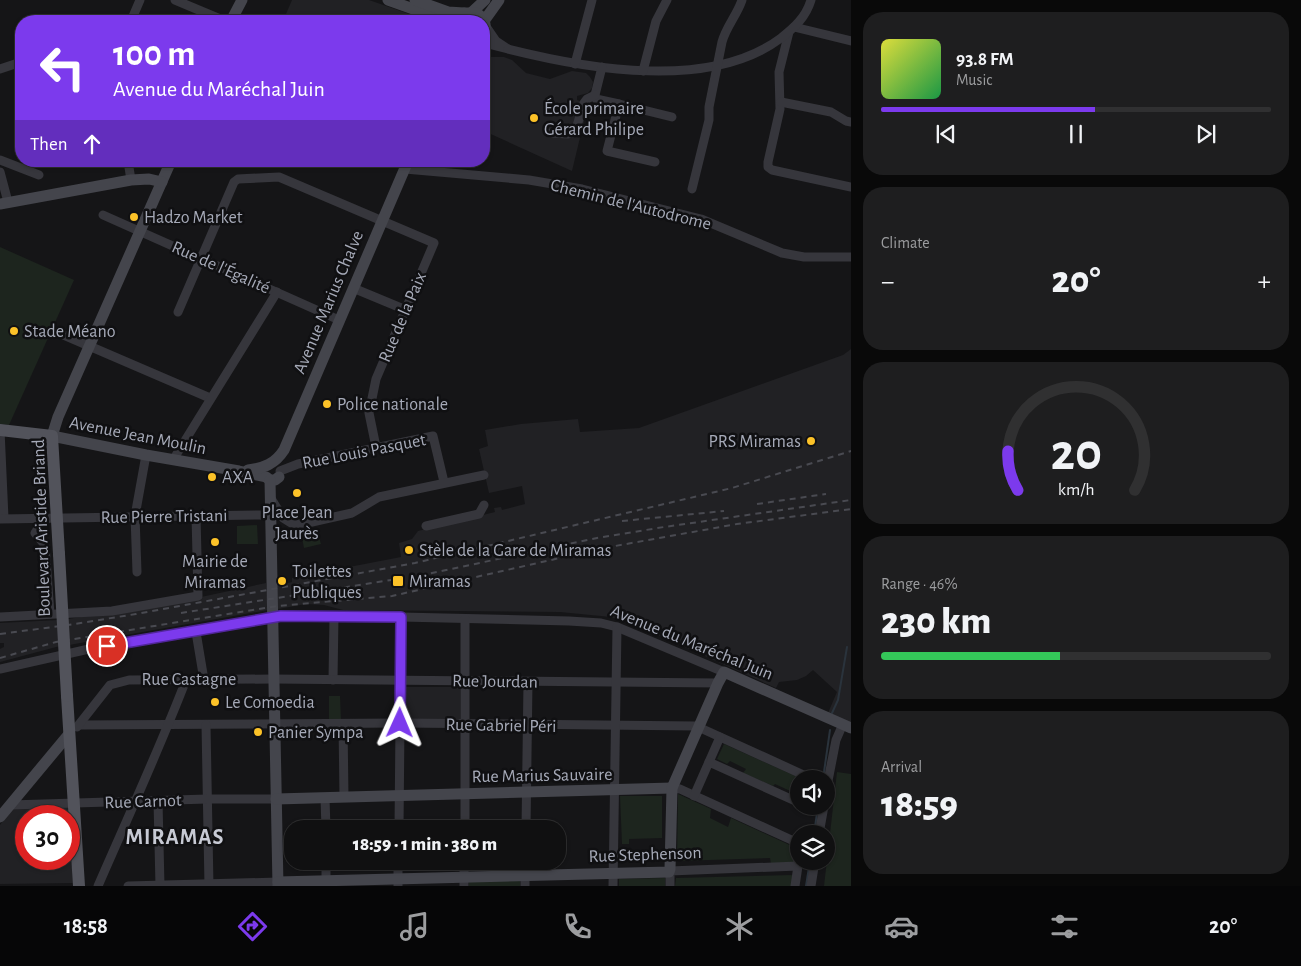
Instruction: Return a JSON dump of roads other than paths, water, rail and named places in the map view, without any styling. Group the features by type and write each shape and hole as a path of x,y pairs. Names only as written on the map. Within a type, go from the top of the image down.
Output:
{"main road":[{"path":"228,15 236,0"},
{"path":"229,15 242,0"},
{"path":"388,0 430,15"},
{"path":"415,0 448,12 479,15"},
{"path":"464,15 485,0"},
{"path":"490,16 499,0"},
{"name":"Boulevard Aristide Briand","path":"79,886 52,436 58,418 168,167"},
{"name":"Avenue Marius Chalve","path":"273,472 405,167"},
{"path":"4,203 132,180 149,179 162,182"},
{"name":"Avenue Jean Moulin","path":"0,430 52,436 239,471 273,472"},
{"path":"272,513 269,495 273,472"},
{"path":"273,472 273,679 278,884"},
{"path":"670,871 672,788 724,672"},
{"name":"Avenue du Maréchal Juin","path":"724,672 847,726"},
{"path":"718,684 742,680"},
{"path":"0,817 69,734"},
{"name":"Rue Marius Sauvaire","path":"276,799 672,788"},
{"name":"Rue Stephenson","path":"278,884 525,881 670,871"}],"street":[{"path":"134,15 140,0"},
{"path":"175,0 215,15"},
{"path":"575,64 592,0"},
{"path":"644,70 656,21 667,0"},
{"path":"692,189 709,120 709,107 725,32 738,12 742,0"},
{"path":"490,44 575,64 602,67 672,70 717,66 755,53 791,29 799,22 808,9 811,0"},
{"path":"791,29 851,41"},
{"path":"791,29 779,72 781,102 768,167 772,170 851,187"},
{"path":"490,34 496,41 508,49"},
{"path":"0,69 15,64"},
{"path":"602,67 595,95 596,99 672,117"},
{"path":"550,133 568,134 575,132 584,103 595,95"},
{"path":"781,102 831,112 851,122"},
{"path":"619,104 607,151 654,162"},
{"path":"0,160 15,166"},
{"path":"18,167 39,175"},
{"path":"129,167 132,180"},
{"name":"Chemin de l'Autodrome","path":"422,167 528,180 582,189 701,218 782,253 804,257 851,257"},
{"path":"0,172 4,203"},
{"path":"178,312 234,182 238,179 279,177 382,220"},
{"name":"Rue de l'Égalité","path":"103,215 339,320"},
{"name":"Rue de la Paix","path":"376,448 369,413 376,378 434,242 382,220"},
{"path":"353,288 406,310"},
{"path":"173,460 277,292"},
{"path":"52,330 210,398"},
{"path":"0,430 2,518"},
{"name":"Rue Louis Pasquet","path":"273,472 298,464 433,436 444,482"},
{"path":"137,572 135,516 146,455"},
{"path":"272,513 288,521 303,524 352,513 379,497 484,475"},
{"path":"426,526 479,514 484,505"},
{"name":"Rue Pierre Tristani","path":"2,518 262,515 272,513"},
{"path":"0,617 112,610 198,596 196,516"},
{"path":"39,518 39,527 35,532 45,545 50,614"},
{"path":"333,680 334,616"},
{"name":"Avenue du Maréchal Juin","path":"0,669 89,649 266,619 334,616 569,620 601,623 616,627 724,672"},
{"path":"399,820 401,617"},
{"path":"465,618 465,820"},
{"path":"613,886 616,627"},
{"path":"196,632 204,680"},
{"name":"Rue Jourdan","path":"273,679 718,684"},
{"name":"Rue Castagne","path":"69,734 79,725 110,685 129,680 273,679"},
{"path":"98,886 169,725 186,680"},
{"path":"526,820 528,682"},
{"name":"Rue Gabriel Péri","path":"79,725 400,723 698,727"},
{"path":"206,724 209,885"},
{"path":"343,724 344,797"},
{"path":"830,770 836,740 847,726"},
{"path":"698,727 793,770"},
{"path":"694,796 720,737"},
{"path":"709,762 790,798"},
{"name":"Rue Marius Sauvaire","path":"672,788 680,789 790,839"},
{"path":"325,798 326,820"},
{"name":"Rue Carnot","path":"10,805 207,799 276,799"},
{"path":"158,801 160,886"},
{"name":"Rue Stephenson","path":"670,871 790,866"},
{"path":"326,870 326,883"},
{"path":"795,886 797,870"},
{"path":"811,886 814,870"},
{"path":"670,871 670,886"},
{"path":"128,886 278,884"}],"waterway":[{"path":"832,713 838,700 847,647"},
{"path":"824,770 830,730"},
{"path":"815,825 817,815"},
{"path":"806,886 809,870"}],"railway":[{"path":"0,634 136,614 415,563 732,488 851,451"},
{"path":"757,504 826,494"},
{"path":"181,613 423,575 597,538 851,500"},
{"path":"0,658 56,642 277,606 392,596 604,548 737,524 851,509"},
{"path":"622,521 724,511"}],"place":[{"name":"École primaire Gérard Philipe","path":"534,118"},
{"name":"Hadzo Market","path":"134,217"},
{"name":"Stade Méano","path":"14,331"},
{"name":"Police nationale","path":"327,404"},
{"name":"PRS Miramas","path":"811,441"},
{"name":"AXA","path":"212,477"},
{"name":"Place Jean Jaurès","path":"297,493"},
{"name":"Mairie de Miramas","path":"215,542"},
{"name":"Stèle de la Gare de Miramas","path":"409,550"},
{"name":"Toilettes Publiques","path":"282,581"},
{"name":"Miramas","path":"398,581"},
{"name":"Le Comoedia","path":"215,702"},
{"name":"Panier Sympa","path":"258,732"}],"district":[{"name":"MIRAMAS","path":"175,836"}]}
